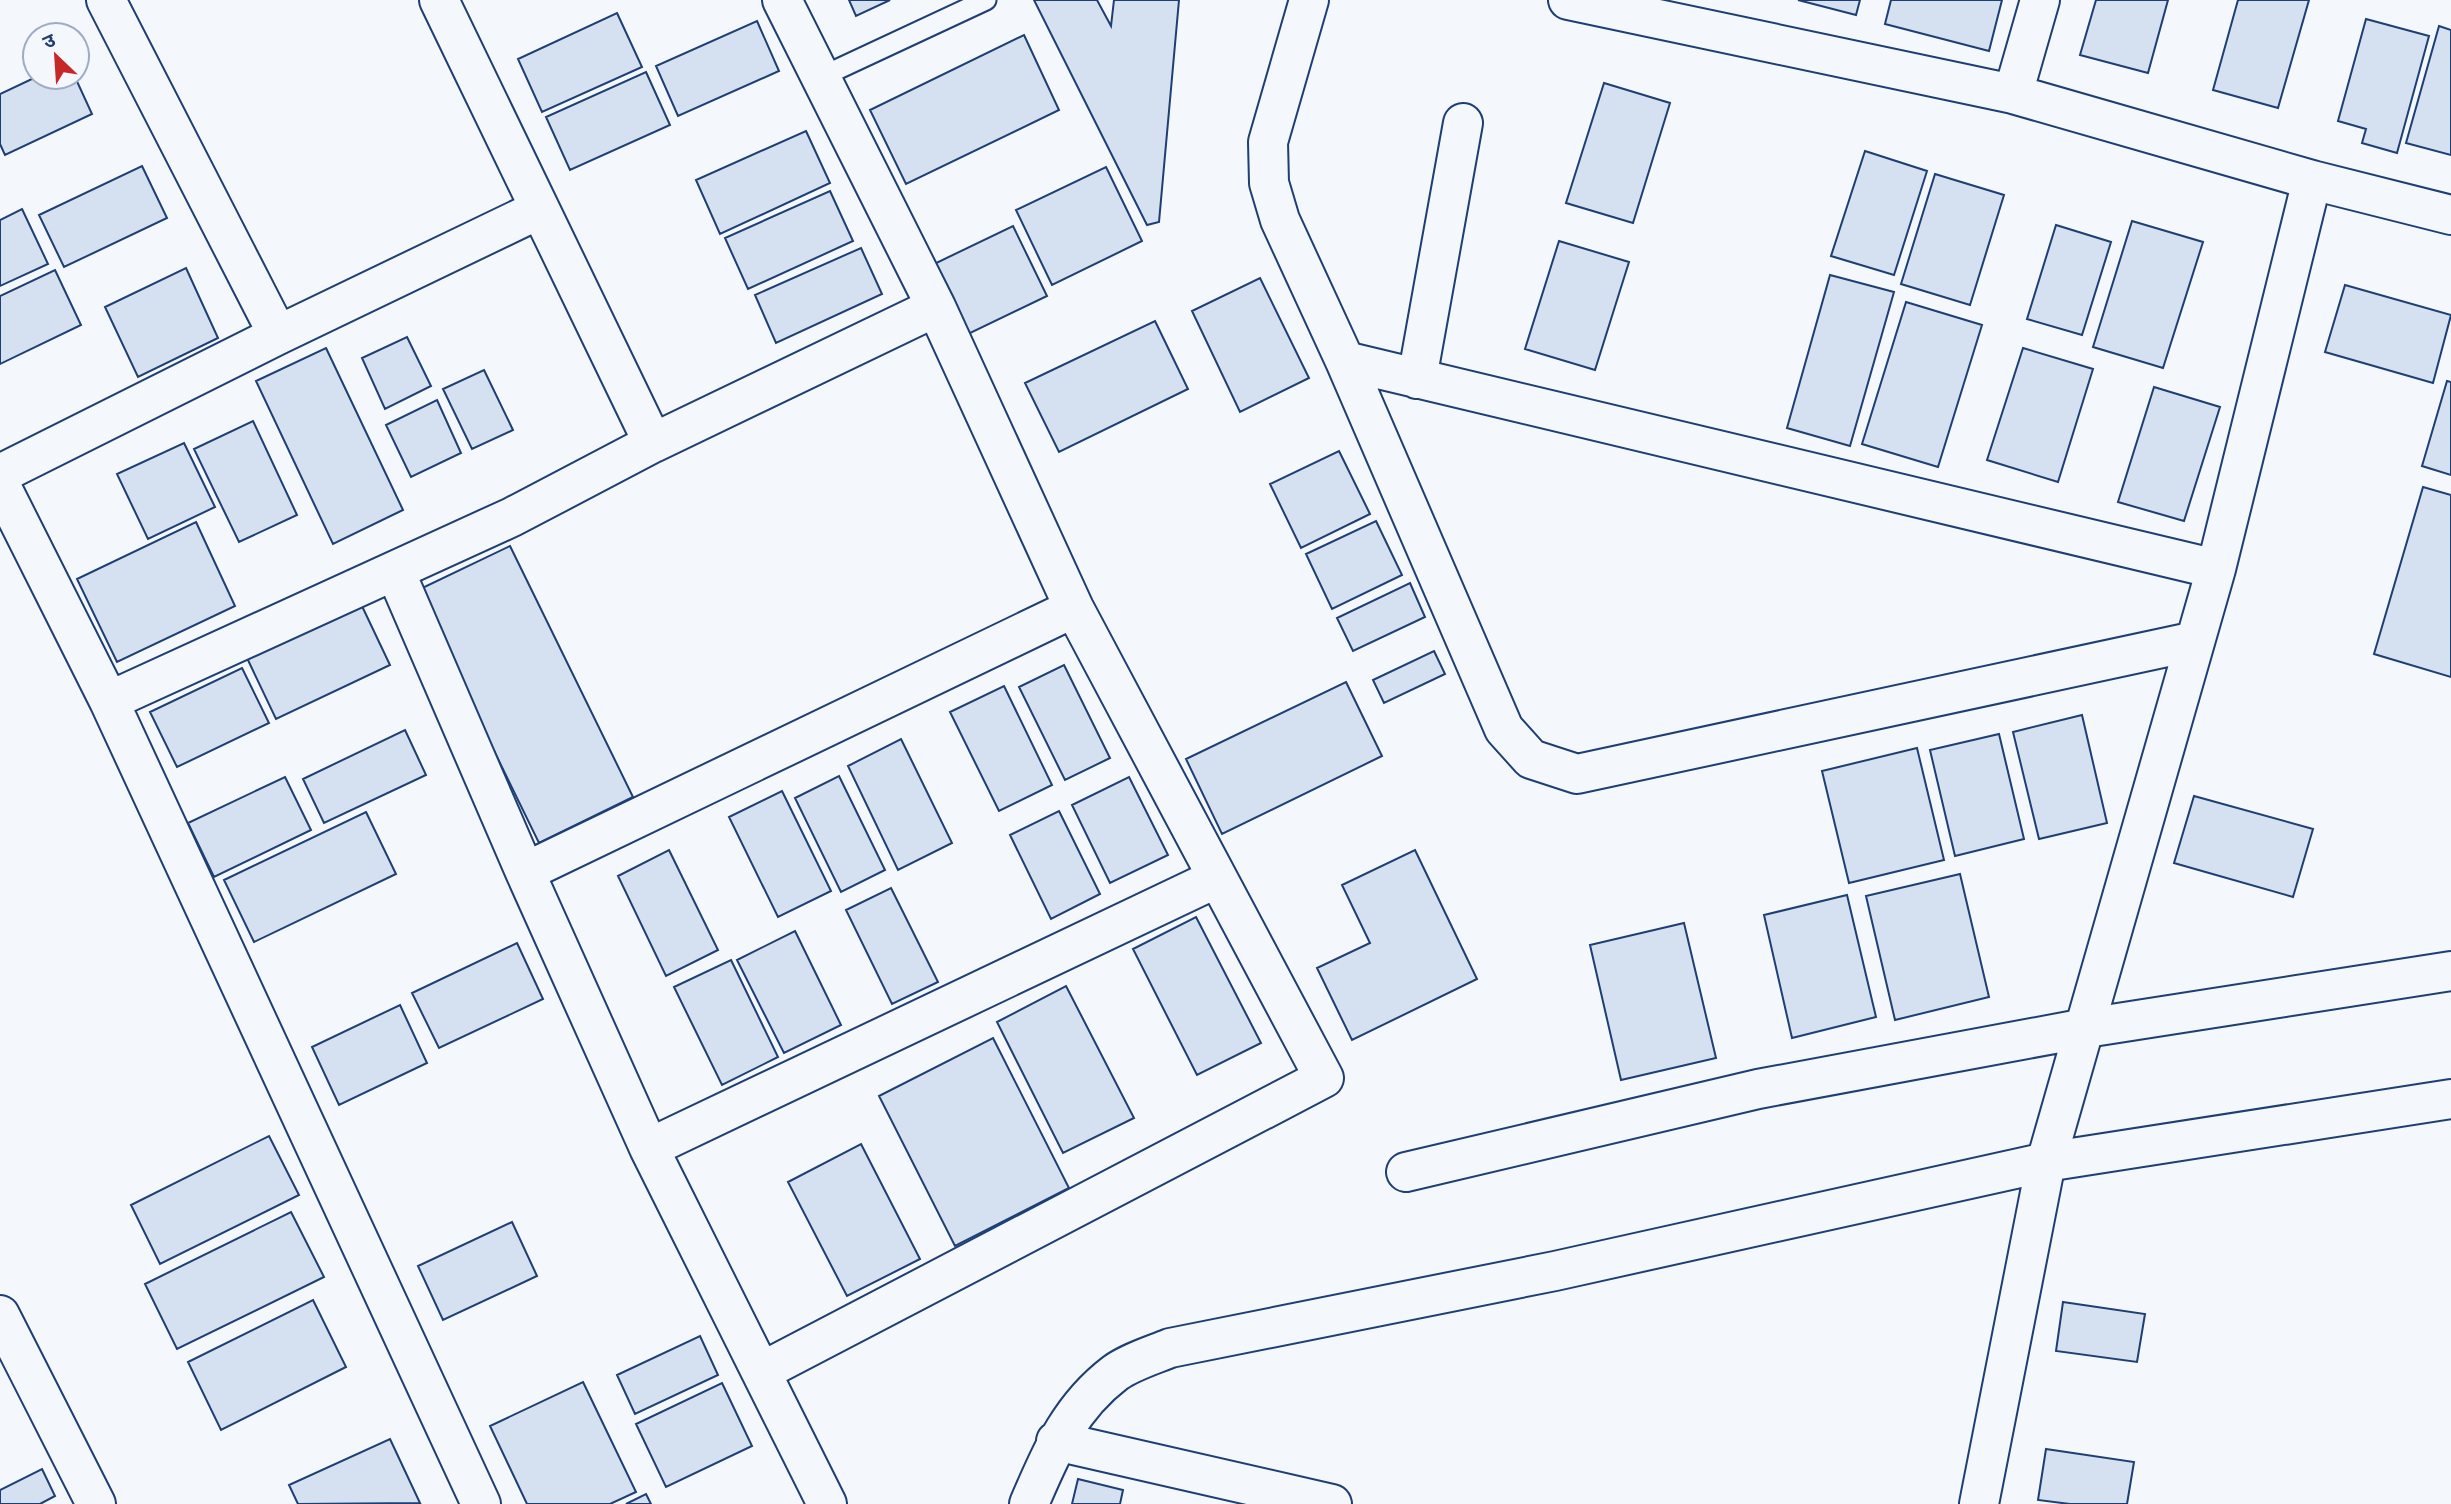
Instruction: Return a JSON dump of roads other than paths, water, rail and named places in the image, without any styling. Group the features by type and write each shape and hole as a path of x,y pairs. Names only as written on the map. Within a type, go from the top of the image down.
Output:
{"street":[{"path":"106,0 278,335"},
{"path":"439,0 653,443"},
{"path":"761,1372 1324,1077 1074,608 936,307 782,0"},
{"path":"1309,0 1268,142 1269,183 1280,220 1345,361 1504,729 1531,759 1577,774 2195,641"},
{"path":"1568,0 1665,10 2014,94 2312,180 2451,215"},
{"path":"2014,94 2040,0"},
{"path":"1417,379 1463,123"},
{"path":"1979,1504 2046,1162 2216,569 2312,180"},
{"path":"0,474 278,335 540,209"},
{"path":"109,701 512,517 653,443 936,307"},
{"path":"1345,361 2216,569"},
{"path":"0,484 109,701 481,1504"},
{"path":"395,570 525,872 649,1148 827,1504"},
{"path":"525,872 1074,608"},
{"path":"649,1148 1217,878"},
{"path":"1406,1172 1758,1089 2086,1028 2451,971"},
{"path":"1029,1504 1056,1441 1082,1404 1116,1372 1170,1348 1555,1271 2046,1162 2451,1099"},
{"path":"0,1315 96,1504"},
{"path":"1056,1441 1332,1504"}],"lane":[{"path":"821,77 986,0"}]}
